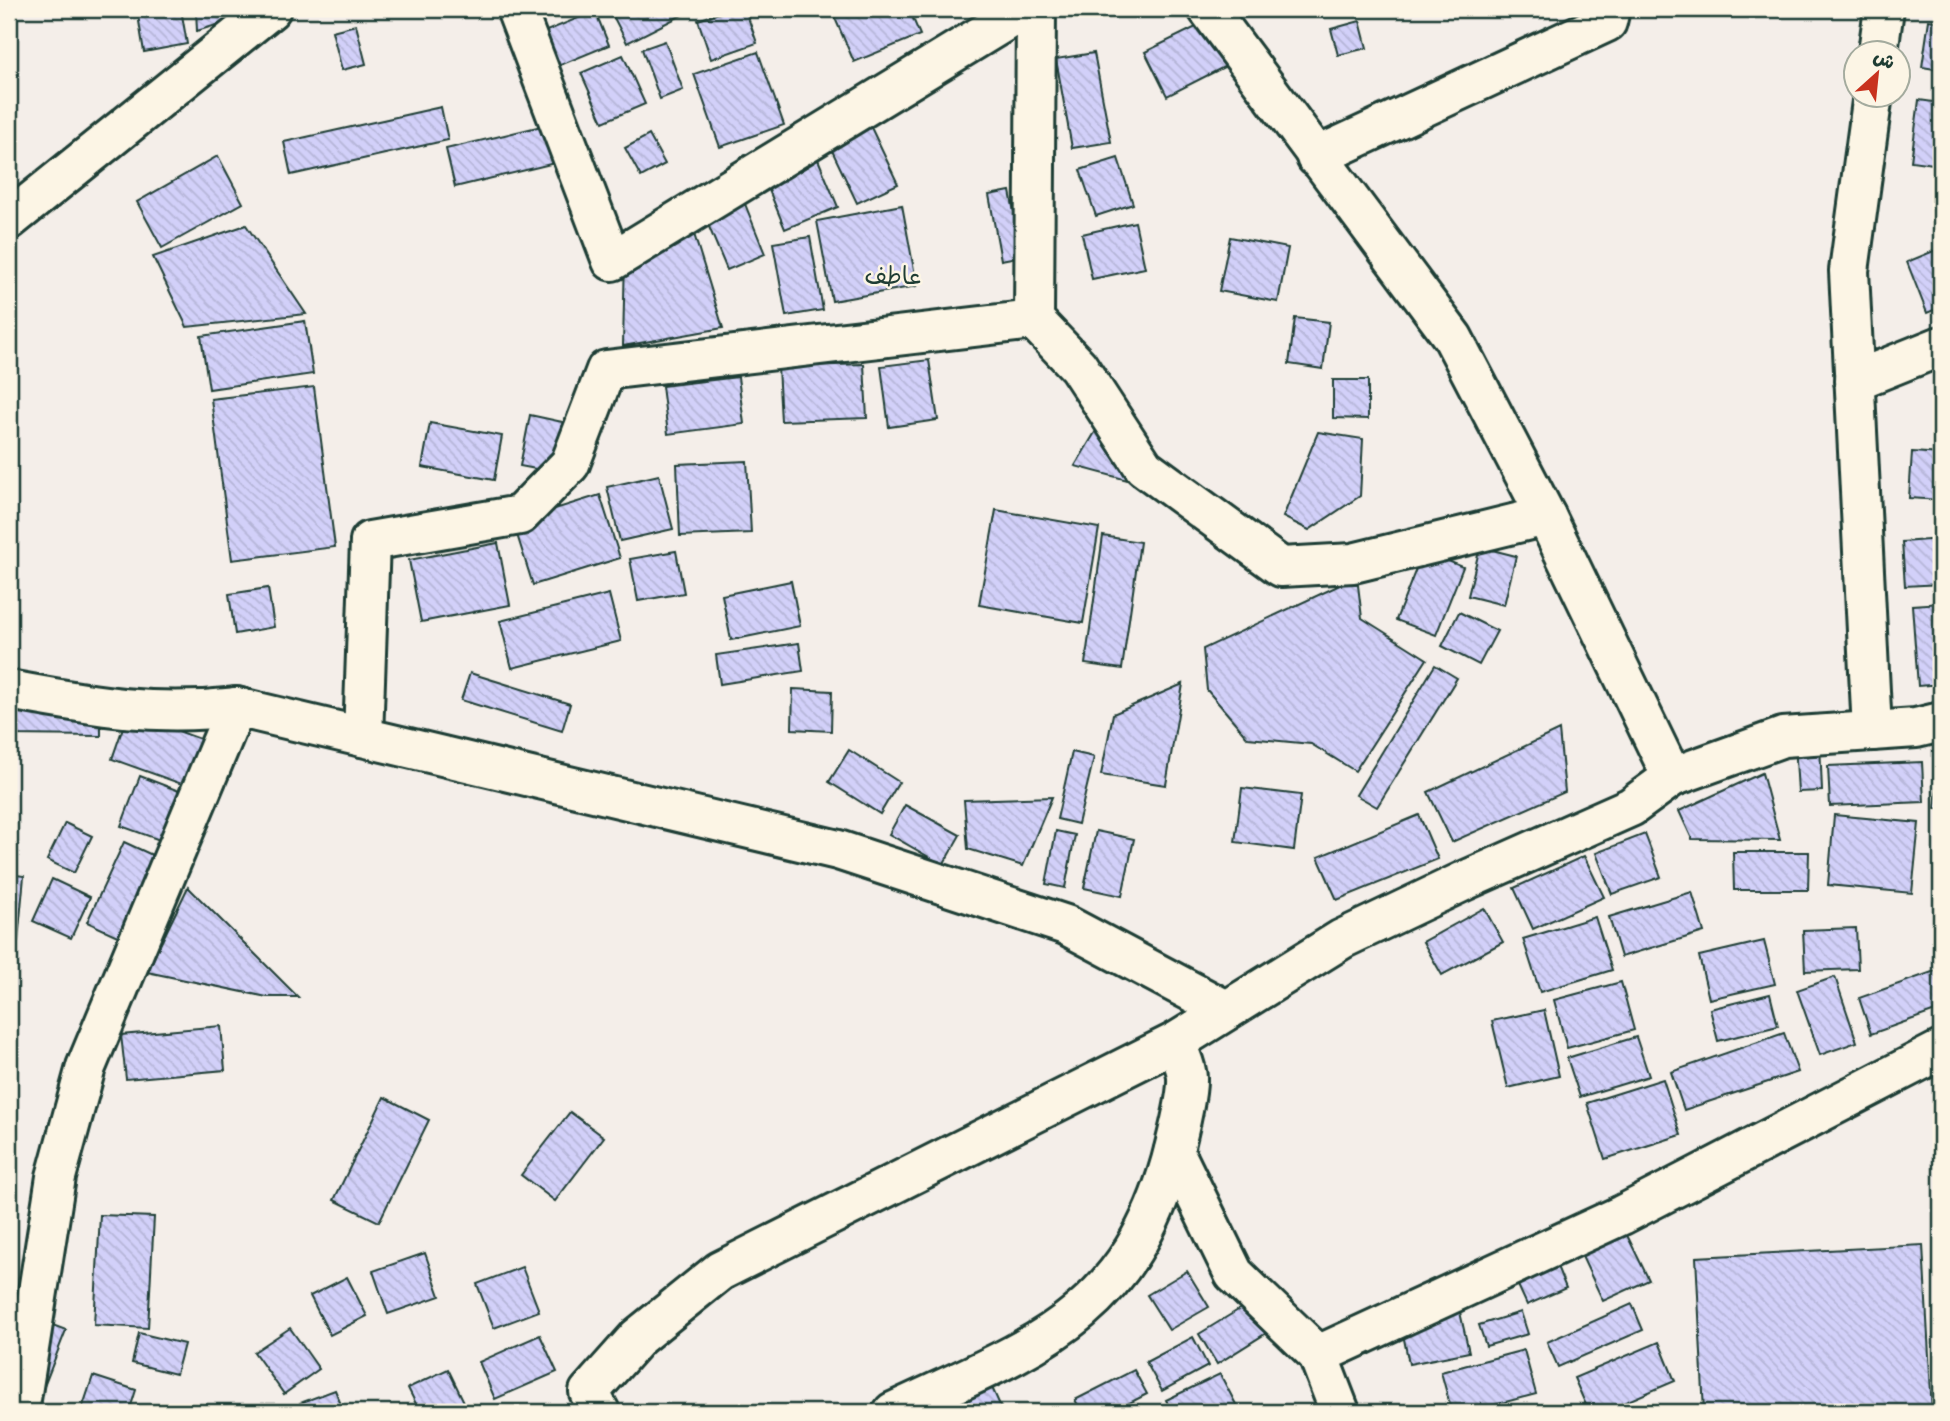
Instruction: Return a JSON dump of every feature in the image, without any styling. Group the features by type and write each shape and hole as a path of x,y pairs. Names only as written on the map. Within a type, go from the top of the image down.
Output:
{"street":[{"path":"9,220 271,9"},
{"path":"516,9 612,261 1026,9"},
{"path":"1035,9 1034,320 1078,366 1144,467 1281,567 1353,563 1546,516"},
{"path":"1208,9 1453,338 1546,516 1672,777"},
{"path":"1316,157 1607,22 1611,9"},
{"path":"1880,38 1884,9"},
{"path":"1871,108 1849,271 1872,730"},
{"path":"363,737 370,541 520,515 570,464 606,370 1034,320"},
{"path":"1854,381 1941,346"},
{"path":"9,690 117,710 186,713 236,707 838,850 1066,925 1226,1010"},
{"path":"19,1412 56,1177 86,1067 236,707"},
{"path":"600,1412 589,1392 638,1337 720,1271 1176,1042 1342,939 1631,807 1672,777 1783,737 1941,722"},
{"path":"893,1412 1021,1351 1066,1324 1105,1289 1136,1248 1154,1213 1174,1151 1187,1077 1176,1042"},
{"path":"1318,1355 1622,1214 1941,1050"},
{"path":"1174,1151 1234,1274 1318,1355 1340,1412"}],"building":[{"path":"137,9 181,9 187,44 144,52"},
{"path":"196,9 237,9 236,19 197,31"},
{"path":"618,9 690,11 627,43 611,12"},
{"path":"731,9 745,9 757,43 711,59 698,20"},
{"path":"831,9 909,9 920,35 854,62"},
{"path":"595,11 609,45 558,66 544,32"},
{"path":"1929,20 1941,22 1941,70 1922,67"},
{"path":"1360,21 1367,48 1338,55 1331,29"},
{"path":"1204,23 1226,66 1167,96 1145,52"},
{"path":"356,25 366,64 342,70 332,31"},
{"path":"665,41 683,90 660,99 642,49"},
{"path":"758,52 784,125 720,147 694,74"},
{"path":"1094,53 1111,142 1072,148 1056,59"},
{"path":"623,55 645,104 603,122 581,73"},
{"path":"1919,100 1941,103 1941,165 1911,161"},
{"path":"441,107 448,140 291,175 284,142"},
{"path":"867,119 898,184 857,203 826,138"},
{"path":"554,123 563,161 455,187 446,149"},
{"path":"649,135 665,164 641,177 625,148"},
{"path":"218,156 243,203 162,248 137,202"},
{"path":"817,157 838,207 785,229 764,178"},
{"path":"1118,158 1133,204 1096,216 1080,170"},
{"path":"1010,191 1022,256 1001,260 989,195"},
{"path":"741,194 765,254 727,270 702,210"},
{"path":"902,205 917,286 832,301 817,221"},
{"path":"1135,222 1145,268 1092,279 1082,234"},
{"path":"246,225 306,314 187,327 153,257"},
{"path":"694,234 723,328 623,346 625,255"},
{"path":"810,237 823,310 786,316 773,243"},
{"path":"1230,237 1288,248 1278,302 1219,291"},
{"path":"1941,248 1941,307 1927,313 1907,262"},
{"path":"1295,318 1329,322 1323,369 1289,364"},
{"path":"305,321 313,374 209,389 201,336"},
{"path":"929,360 938,420 889,427 881,366"},
{"path":"864,364 867,418 781,421 778,367"},
{"path":"738,377 744,424 668,434 662,386"},
{"path":"1333,380 1368,380 1368,419 1333,418"},
{"path":"314,387 335,547 232,560 211,399"},
{"path":"530,415 567,423 557,473 520,466"},
{"path":"430,423 502,436 494,480 422,467"},
{"path":"1100,424 1131,481 1075,466"},
{"path":"1318,432 1363,439 1360,496 1309,530 1283,517"},
{"path":"1912,452 1941,454 1941,500 1909,498"},
{"path":"747,461 751,533 680,536 677,464"},
{"path":"659,475 673,529 620,541 607,487"},
{"path":"600,495 620,558 533,585 513,522"},
{"path":"996,510 1099,528 1083,623 979,605"},
{"path":"1103,536 1140,542 1122,669 1085,664"},
{"path":"1941,539 1941,584 1905,586 1902,542"},
{"path":"498,543 510,605 421,622 409,560"},
{"path":"1480,547 1516,556 1504,605 1468,596"},
{"path":"676,551 684,593 638,601 630,559"},
{"path":"1423,551 1463,567 1436,635 1396,620"},
{"path":"1357,577 1362,618 1427,659 1355,771 1311,744 1248,738 1207,690 1203,649"},
{"path":"791,581 800,626 731,640 722,595"},
{"path":"268,588 274,627 235,634 229,594"},
{"path":"609,594 621,641 512,668 500,621"},
{"path":"1941,603 1941,684 1918,686 1912,605"},
{"path":"1459,612 1497,631 1479,665 1442,646"},
{"path":"799,643 803,671 720,684 716,655"},
{"path":"1435,665 1457,678 1377,807 1356,795"},
{"path":"470,673 570,704 562,731 461,700"},
{"path":"1183,684 1166,785 1101,775 1113,714"},
{"path":"793,689 832,691 831,731 792,729"},
{"path":"9,704 101,705 101,736 9,735"},
{"path":"128,713 206,741 190,787 112,759"},
{"path":"1559,730 1565,792 1452,842 1428,792"},
{"path":"1820,742 1822,791 1798,792 1795,743"},
{"path":"1941,746 1941,809 1935,808"},
{"path":"849,750 899,782 880,814 829,782"},
{"path":"1072,752 1094,757 1078,824 1057,819"},
{"path":"1922,762 1924,802 1830,806 1828,766"},
{"path":"1762,773 1780,840 1692,839 1679,811"},
{"path":"140,776 187,794 168,843 121,826"},
{"path":"1242,788 1301,795 1294,850 1235,842"},
{"path":"1052,797 1023,866 968,849 964,800"},
{"path":"905,805 960,835 943,865 889,834"},
{"path":"1419,815 1438,859 1337,900 1318,857"},
{"path":"1834,815 1919,823 1912,893 1828,885"},
{"path":"65,823 92,836 74,873 47,860"},
{"path":"1056,831 1075,835 1065,888 1046,884"},
{"path":"1096,831 1134,839 1122,896 1084,888"},
{"path":"1645,834 1661,877 1612,894 1596,853"},
{"path":"124,842 163,860 126,940 87,922"},
{"path":"1733,852 1809,852 1808,890 1734,890"},
{"path":"1584,856 1604,897 1533,929 1514,888"},
{"path":"9,874 24,876 18,941 9,940"},
{"path":"52,879 90,897 71,938 33,921"},
{"path":"188,887 298,997 267,997 147,972"},
{"path":"1692,892 1704,932 1621,957 1609,917"},
{"path":"1484,908 1503,942 1442,975 1423,942"},
{"path":"1595,917 1612,970 1540,992 1523,939"},
{"path":"1856,928 1858,969 1805,971 1803,930"},
{"path":"1764,941 1775,984 1709,999 1699,956"},
{"path":"1941,953 1941,1009 1871,1034 1859,998 1938,970"},
{"path":"1835,977 1857,1042 1820,1055 1797,990"},
{"path":"1621,982 1634,1030 1567,1048 1554,1000"},
{"path":"1770,994 1778,1026 1718,1041 1710,1009"},
{"path":"1544,1010 1559,1076 1508,1088 1492,1021"},
{"path":"221,1026 225,1070 126,1079 121,1035"},
{"path":"1784,1033 1798,1072 1684,1110 1671,1072"},
{"path":"1636,1037 1649,1076 1580,1097 1567,1058"},
{"path":"1663,1079 1681,1135 1605,1159 1587,1103"},
{"path":"384,1097 429,1120 379,1222 334,1200"},
{"path":"570,1112 604,1137 555,1201 521,1175"},
{"path":"100,1215 154,1217 148,1328 94,1325"},
{"path":"1623,1227 1649,1280 1603,1301 1578,1248"},
{"path":"1923,1245 1932,1412 1704,1412 1696,1257"},
{"path":"425,1253 440,1296 388,1314 373,1271"},
{"path":"1556,1264 1566,1288 1527,1305 1516,1281"},
{"path":"522,1267 539,1311 494,1328 477,1284"},
{"path":"1187,1271 1209,1307 1169,1330 1147,1295"},
{"path":"347,1277 367,1316 330,1335 310,1296"},
{"path":"1274,1288 1292,1317 1217,1364 1199,1334"},
{"path":"1632,1304 1643,1330 1558,1367 1547,1342"},
{"path":"13,1310 66,1330 34,1412 9,1412 9,1320"},
{"path":"1460,1312 1469,1352 1409,1364 1401,1324"},
{"path":"1521,1312 1528,1334 1486,1346 1479,1325"},
{"path":"290,1328 319,1369 284,1394 254,1352"},
{"path":"139,1333 184,1344 176,1374 132,1363"},
{"path":"540,1335 557,1372 495,1399 479,1362"},
{"path":"1193,1337 1208,1366 1162,1391 1146,1362"},
{"path":"1659,1342 1675,1381 1602,1412 1589,1412 1574,1378"},
{"path":"1524,1350 1536,1394 1467,1412 1452,1412 1441,1372"},
{"path":"448,1369 466,1406 453,1412 420,1412 408,1388"},
{"path":"1134,1370 1147,1394 1112,1412 1082,1412 1075,1400"},
{"path":"1220,1374 1240,1412 1172,1412 1166,1400"},
{"path":"93,1376 136,1390 129,1412 81,1412"},
{"path":"990,1383 1003,1412 936,1412"},
{"path":"335,1390 344,1412 304,1412 300,1403"}],"district":[{"name":"عاطف","path":"893,279"}]}
